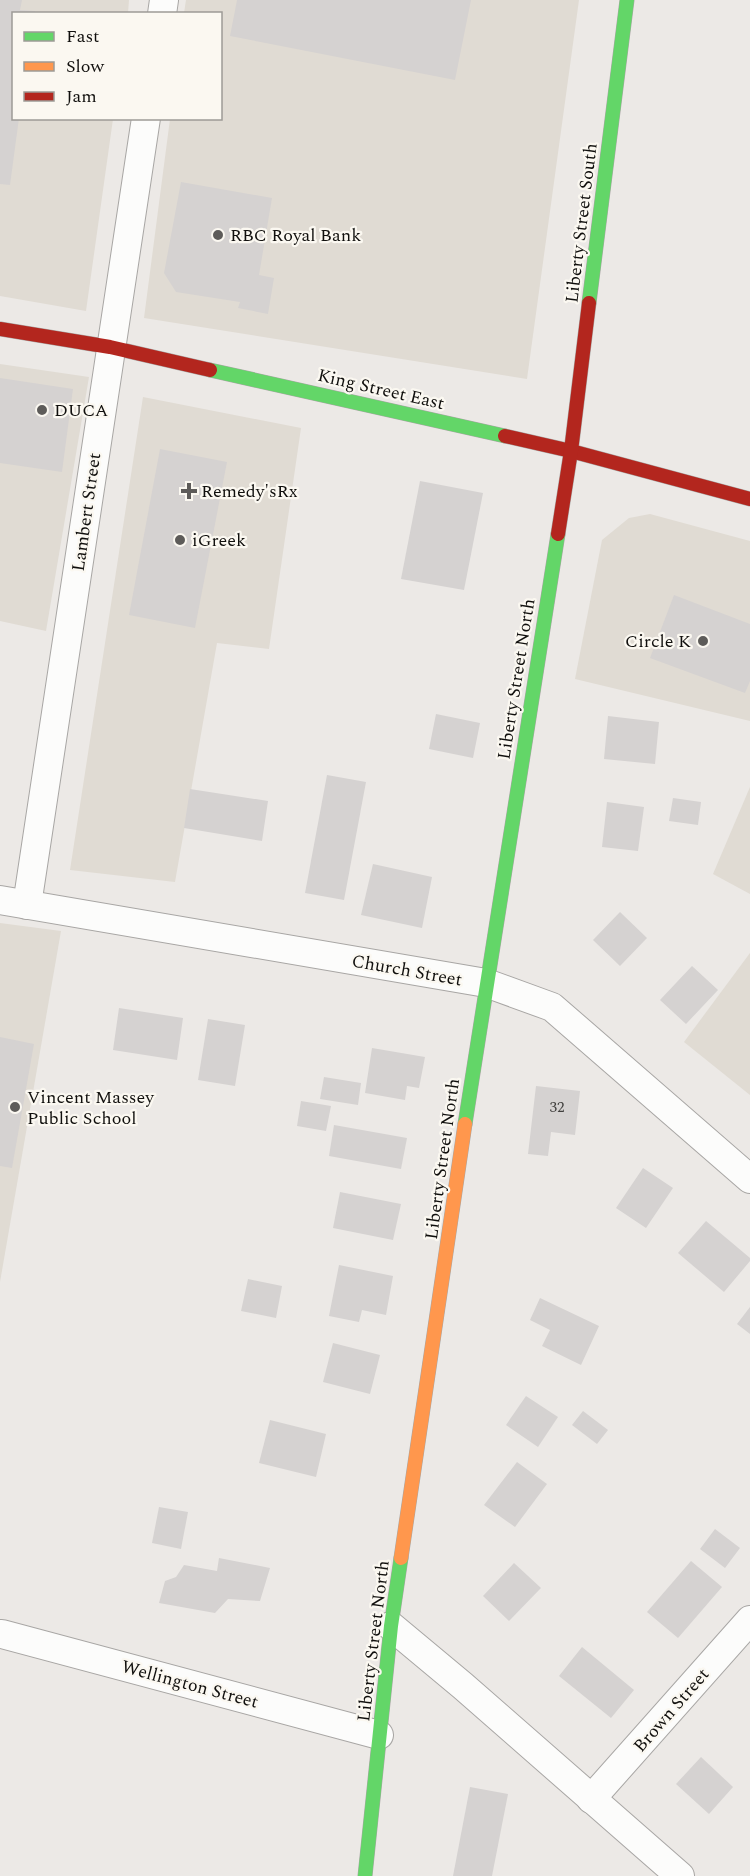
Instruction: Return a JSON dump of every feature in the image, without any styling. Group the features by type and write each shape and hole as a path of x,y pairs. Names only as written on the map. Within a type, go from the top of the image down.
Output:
{"main road":[{"name":"Liberty Street South","path":"571,450 627,0"},
{"name":"King Street East","path":"0,329 110,347 571,450 750,500"},
{"name":"Liberty Street North","path":"365,1876 391,1626 486,983 571,450"}],"street":[{"name":"Lambert Street","path":"14,903 110,347 146,120"},
{"name":"Church Street","path":"14,903 486,983 552,1007 750,1179"},
{"name":"Brown Street","path":"591,1799 750,1620"},
{"path":"391,1626 464,1686 680,1876"},
{"name":"Wellington Street","path":"2,1634 379,1735"}],"shaded area":[{"path":"0,0 129,0 128,12 12,12 12,120 113,120 86,311 0,296"},
{"path":"186,0 579,0 527,379 144,318 170,120 222,120 222,12 184,12"},
{"path":"0,364 89,377 46,631 0,621"},
{"path":"143,397 301,428 269,649 217,643 175,882 70,870"},
{"path":"650,514 750,541 750,721 575,679 602,540 629,518"},
{"path":"750,787 750,894 713,874"},
{"name":"Vincent Massey Public School","path":"0,923 61,931 0,1282"},
{"path":"750,953 750,1095 684,1042"}],"building":[{"path":"0,0 22,0 20,10 35,11 12,12 12,120 19,120 10,185 0,184"},
{"path":"237,0 471,0 455,80 230,36"},
{"name":"RBC Royal Bank","path":"181,182 272,198 259,275 274,278 268,314 238,308 240,302 176,292 164,273"},
{"path":"0,378 73,389 62,472 0,463"},
{"path":"160,449 227,462 195,628 129,615"},
{"path":"420,481 483,493 464,590 401,579"},
{"name":"Circle K","path":"674,595 750,624 750,681 745,693 650,658"},
{"path":"436,714 480,723 473,758 429,749"},
{"path":"608,716 659,722 655,764 604,759"},
{"path":"327,775 366,782 344,900 305,893"},
{"path":"190,789 268,801 262,841 184,828"},
{"path":"673,798 701,802 698,825 669,821"},
{"path":"607,802 644,807 638,851 602,847"},
{"path":"373,864 432,877 422,928 361,915"},
{"path":"620,912 647,938 620,966 593,940"},
{"path":"692,966 718,990 686,1024 660,1000"},
{"path":"119,1008 183,1018 177,1060 113,1050"},
{"path":"208,1019 245,1025 235,1086 198,1080"},
{"path":"0,1037 34,1044 12,1168 0,1166"},
{"path":"372,1048 425,1057 419,1088 407,1086 405,1100 365,1093"},
{"path":"324,1077 361,1083 358,1105 320,1099"},
{"path":"536,1086 580,1091 575,1135 551,1132 548,1156 528,1154"},
{"path":"301,1101 331,1106 326,1131 297,1126"},
{"path":"334,1125 407,1138 401,1169 329,1156"},
{"path":"643,1168 673,1188 646,1228 616,1208"},
{"path":"340,1192 401,1204 393,1240 333,1228"},
{"path":"706,1221 750,1258 750,1261 724,1292 678,1253"},
{"path":"339,1265 393,1276 386,1315 362,1310 359,1322 329,1316"},
{"path":"248,1279 282,1286 276,1318 241,1311"},
{"path":"540,1298 599,1326 581,1365 542,1346 550,1330 530,1320"},
{"path":"750,1307 750,1334 737,1324"},
{"path":"333,1343 380,1355 370,1394 323,1382"},
{"path":"526,1396 558,1417 538,1447 506,1425"},
{"path":"583,1411 608,1430 597,1444 572,1425"},
{"path":"270,1420 326,1434 316,1477 259,1463"},
{"path":"517,1462 547,1484 515,1527 484,1505"},
{"path":"159,1507 188,1512 181,1549 152,1543"},
{"path":"715,1529 740,1548 725,1568 700,1549"},
{"path":"219,1558 270,1568 260,1601 228,1599 215,1613 159,1603 165,1581 176,1577 184,1565 217,1571"},
{"path":"691,1561 722,1587 678,1638 647,1612"},
{"path":"514,1563 541,1588 509,1621 483,1596"},
{"path":"582,1647 634,1690 611,1718 559,1676"},
{"path":"701,1757 733,1787 709,1814 676,1784"},
{"path":"470,1787 508,1794 492,1876 453,1876"}],"traffic: fast":[{"path":"589,303 627,0"},
{"path":"210,370 505,436"},
{"path":"465,1124 558,534"},
{"path":"365,1876 391,1626 401,1558"}],"traffic: slow":[{"path":"401,1558 465,1124"}],"traffic: jam":[{"path":"558,534 571,451 589,303"},
{"path":"0,329 110,347 210,370"},
{"path":"505,436 571,451 750,499"}],"place":[{"name":"RBC Royal Bank","path":"218,235"},
{"name":"DUCA","path":"42,410"},
{"name":"Remedy'sRx","path":"189,491"},
{"name":"iGreek","path":"180,540"},
{"name":"Circle K","path":"703,641"},
{"name":"Vincent Massey Public School","path":"15,1107"}]}
